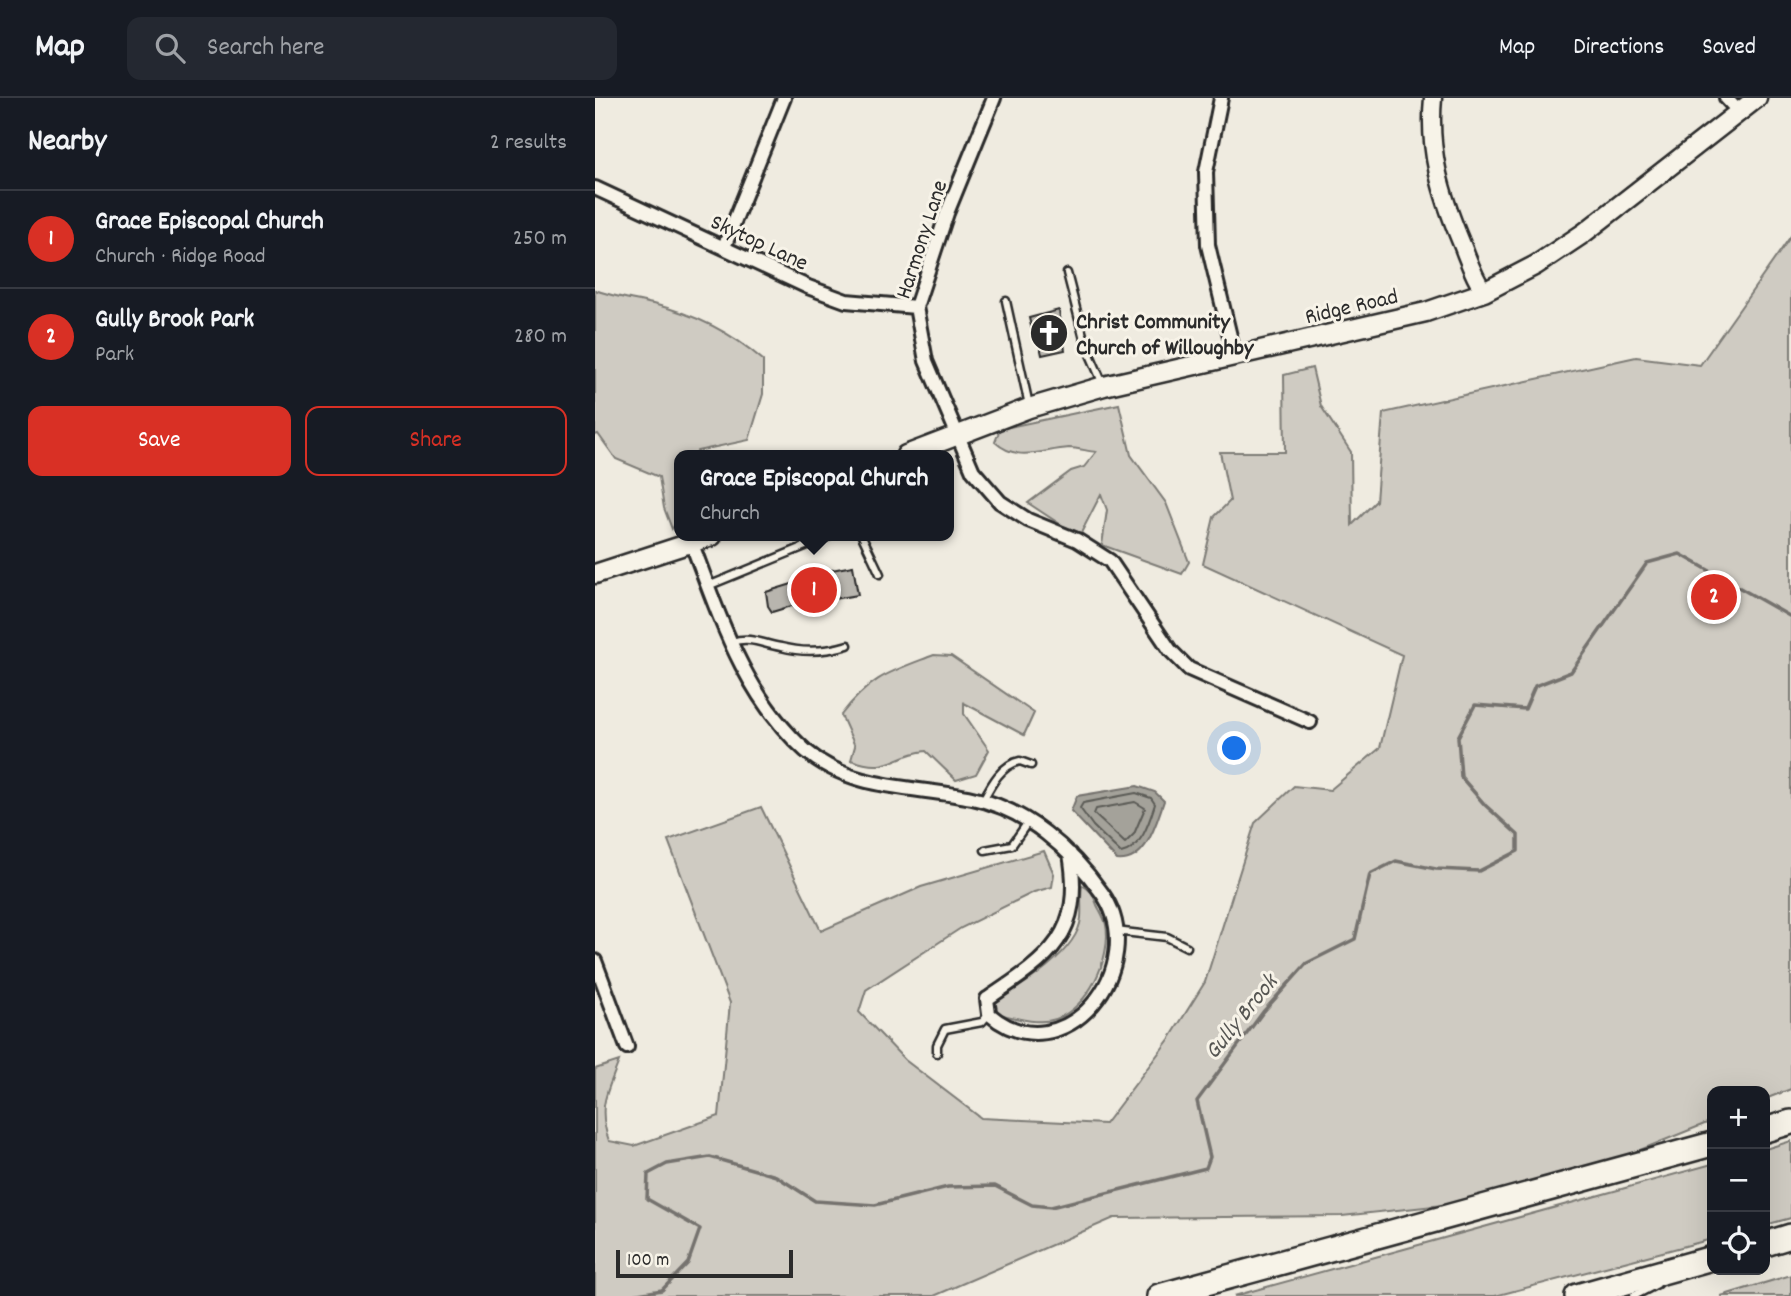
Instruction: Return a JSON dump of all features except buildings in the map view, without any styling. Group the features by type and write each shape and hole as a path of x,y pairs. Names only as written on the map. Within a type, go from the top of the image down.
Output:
{"highway":[{"path":"1770,1128 1791,1122"},
{"path":"1159,1296 1707,1145"},
{"path":"1770,1242 1791,1236"},
{"path":"1577,1296 1703,1261"}],"main road":[{"name":"Ridge Road","path":"918,450 1029,408 1104,386 1426,312 1484,292 1536,265 1584,233 1757,98"},
{"path":"595,574 700,541"}],"street":[{"path":"724,247 784,98"},
{"name":"Harmony Lane","path":"994,98 947,214 916,307 926,361 973,471 1000,502 1028,520 1077,540 1110,561 1170,650 1189,670 1310,722"},
{"path":"1221,98 1206,172 1208,245 1235,357"},
{"path":"1433,98 1430,131 1434,164 1447,207 1484,292"},
{"path":"1726,98 1739,113"},
{"name":"Skytop Lane","path":"595,188 846,301 916,307"},
{"path":"692,544 730,642 748,679 776,719 807,751 835,771 875,784 982,802 1028,822 1050,835 1070,854 1105,896 1115,931 1117,950 1109,983 1090,1008 1072,1024 1041,1032 1015,1030 1001,1025 989,1014 987,999 1035,968 1058,942 1069,919 1075,880 1070,854"},
{"path":"595,961 627,1047"}],"lane":[{"path":"1067,273 1085,343 1104,386"},
{"path":"1006,301 1029,408"},
{"path":"708,586 818,541"},
{"path":"864,541 880,574"},
{"path":"730,642 745,638 785,648 819,652 848,645"},
{"path":"982,802 1000,772 1020,761 1031,765"},
{"path":"985,850 1012,845 1028,822"},
{"path":"1115,931 1167,937 1187,947"},
{"path":"937,1054 937,1045 945,1029 982,1022 989,1014"},
{"path":"1634,1296 1703,1261"}],"shaded area":[{"path":"1791,236 1791,1089 1770,1097 1770,1086 1707,1086 1707,1123 1526,1196 1342,1216 1114,1218 934,1296 595,1296 595,1069 619,1061 605,1100 605,1129 609,1141 634,1146 719,1116 730,1003 668,840 761,807 821,931 921,887 1044,851 1054,874 1052,887 1034,892 961,928 866,990 859,1012 905,1060 981,1118 1105,1124 1170,1038 1205,982 1255,823 1294,786 1330,790 1380,748 1402,655 1203,564 1214,517 1230,501 1220,452 1285,452 1284,375 1312,368 1321,406 1351,452 1352,525 1376,501 1383,413 1636,357 1700,365"},
{"path":"595,290 668,308 698,319 739,341 763,360 763,394 749,440 702,450 674,450 672,529 664,508 659,477 616,459 598,434 595,435"},
{"path":"1119,404 1131,455 1166,503 1189,562 1182,574 1102,545 1107,510 1101,494 1081,533 1063,526 1028,503 1071,471 1084,467 1096,452 1069,448 1021,454 995,442 1000,429"},
{"path":"934,655 951,656 1034,713 1024,735 964,703 964,714 989,750 976,774 956,780 926,751 883,764 864,764 851,760 855,746 841,715 872,683"},
{"path":"1082,885 1092,893 1104,918 1107,938 1101,966 1087,993 1068,1013 1049,1021 998,1014 995,1000 1033,977 1070,943 1081,918"},
{"path":"1791,1141 1791,1218 1770,1224 1770,1149"},
{"path":"1707,1165 1707,1240 1495,1296 1234,1296"},
{"path":"1791,1275 1791,1296 1721,1296"}],"water":[{"path":"1137,786 1155,792 1164,801 1154,830 1143,848 1136,855 1117,860 1071,811 1077,796"}],"waterway":[{"name":"Gully Brook","path":"626,1296 662,1290 688,1263 700,1229 647,1199 648,1174 667,1164 710,1157 776,1176 815,1201 875,1205 948,1187 995,1186 1032,1205 1051,1207 1206,1168 1210,1157 1197,1101 1263,1012 1307,963 1355,939 1370,874 1396,861 1436,869 1479,871 1518,851 1518,835 1485,805 1461,777 1458,737 1475,705 1525,709 1535,686 1571,672 1647,563 1680,554 1791,617"}],"place":[{"name":"Christ Community Church of Willoughby","path":"1049,333"},
{"name":"Grace Episcopal Church","path":"814,590"},
{"name":"Gully Brook Park","path":"1714,597"}]}
